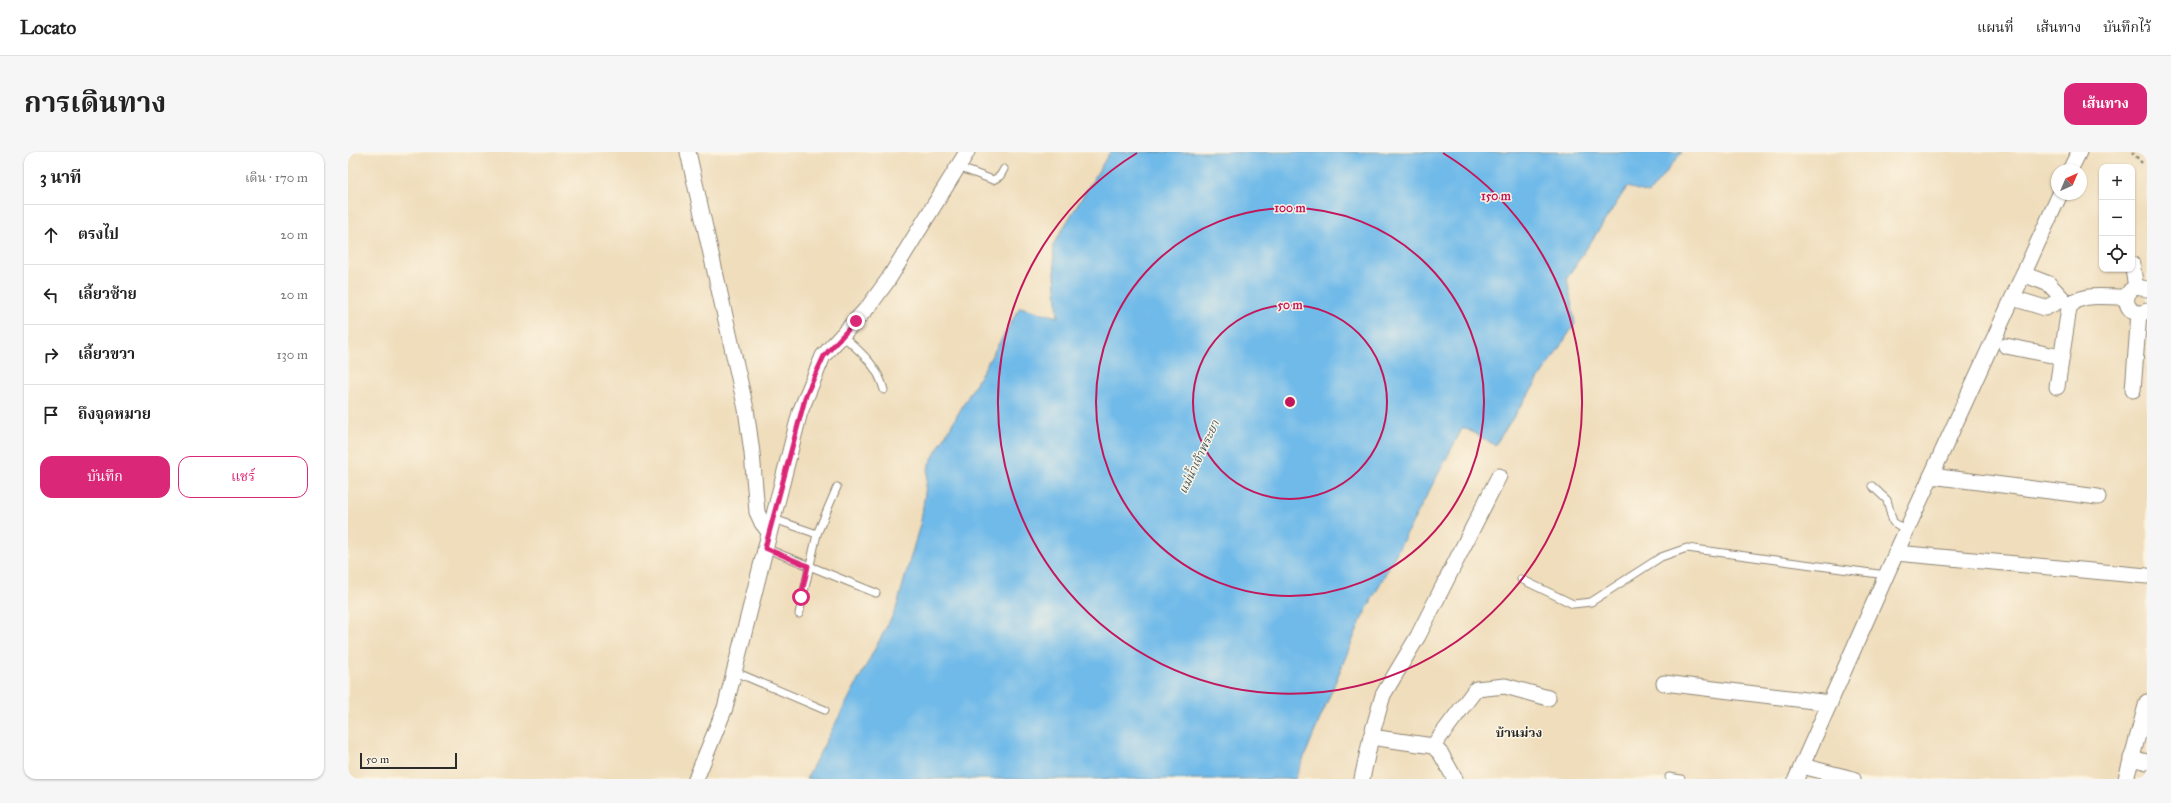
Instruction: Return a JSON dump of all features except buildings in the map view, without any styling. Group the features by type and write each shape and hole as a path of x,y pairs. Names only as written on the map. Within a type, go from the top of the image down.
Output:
{"street":[{"path":"688,152 745,402 752,453 757,512 762,524 772,525"},
{"path":"696,779 725,708 733,671 806,395 820,363 888,280 967,152"},
{"path":"1852,779 1799,772 1906,530 2057,200"},
{"path":"2133,272 2136,291 2128,307 2135,312 2143,312 2133,390"},
{"path":"2023,274 2049,284 2068,301 2069,308 2057,387"},
{"path":"2013,298 2045,308 2079,298 2136,291"},
{"path":"2006,346 2061,357"},
{"path":"1362,779 1371,737 1383,695 1418,636 1499,476"},
{"path":"1931,476 2098,497"},
{"path":"1896,553 2147,576"},
{"path":"1664,683 1830,703"},
{"path":"1434,746 1476,689 1486,686 1505,686 1548,698"},
{"path":"2126,779 2147,702"},
{"path":"1371,737 1434,746 1441,754 1455,779"},
{"path":"2131,758 2147,762"}],"lane":[{"path":"958,167 993,180 1000,176 1004,169"},
{"path":"843,336 868,358 879,375 884,390"},
{"path":"1872,486 1887,500 1893,522 1906,530"},
{"path":"799,614 808,566 817,534 837,487"},
{"path":"772,525 817,534"},
{"path":"765,548 876,593"},
{"path":"1521,579 1573,604 1591,602 1661,557 1687,548 1886,576"},
{"path":"733,671 825,710"},
{"path":"1669,777 1681,779"}],"path":[{"path":"2132,152 2142,164"}],"water":[{"name":"แม่น้ำเจ้าพระยา","path":"1110,152 1682,152 1649,193 1627,187 1567,278 1575,324 1495,445 1463,427 1362,618 1295,779 806,779 896,609 921,521 929,464 1020,307 1058,317 1053,245"}],"district":[{"name":"บ้านม่วง","path":"1519,733"}],"route":[{"path":"801,597 808,566 765,548 774,519 800,412 806,395 824,356 856,321"}]}
